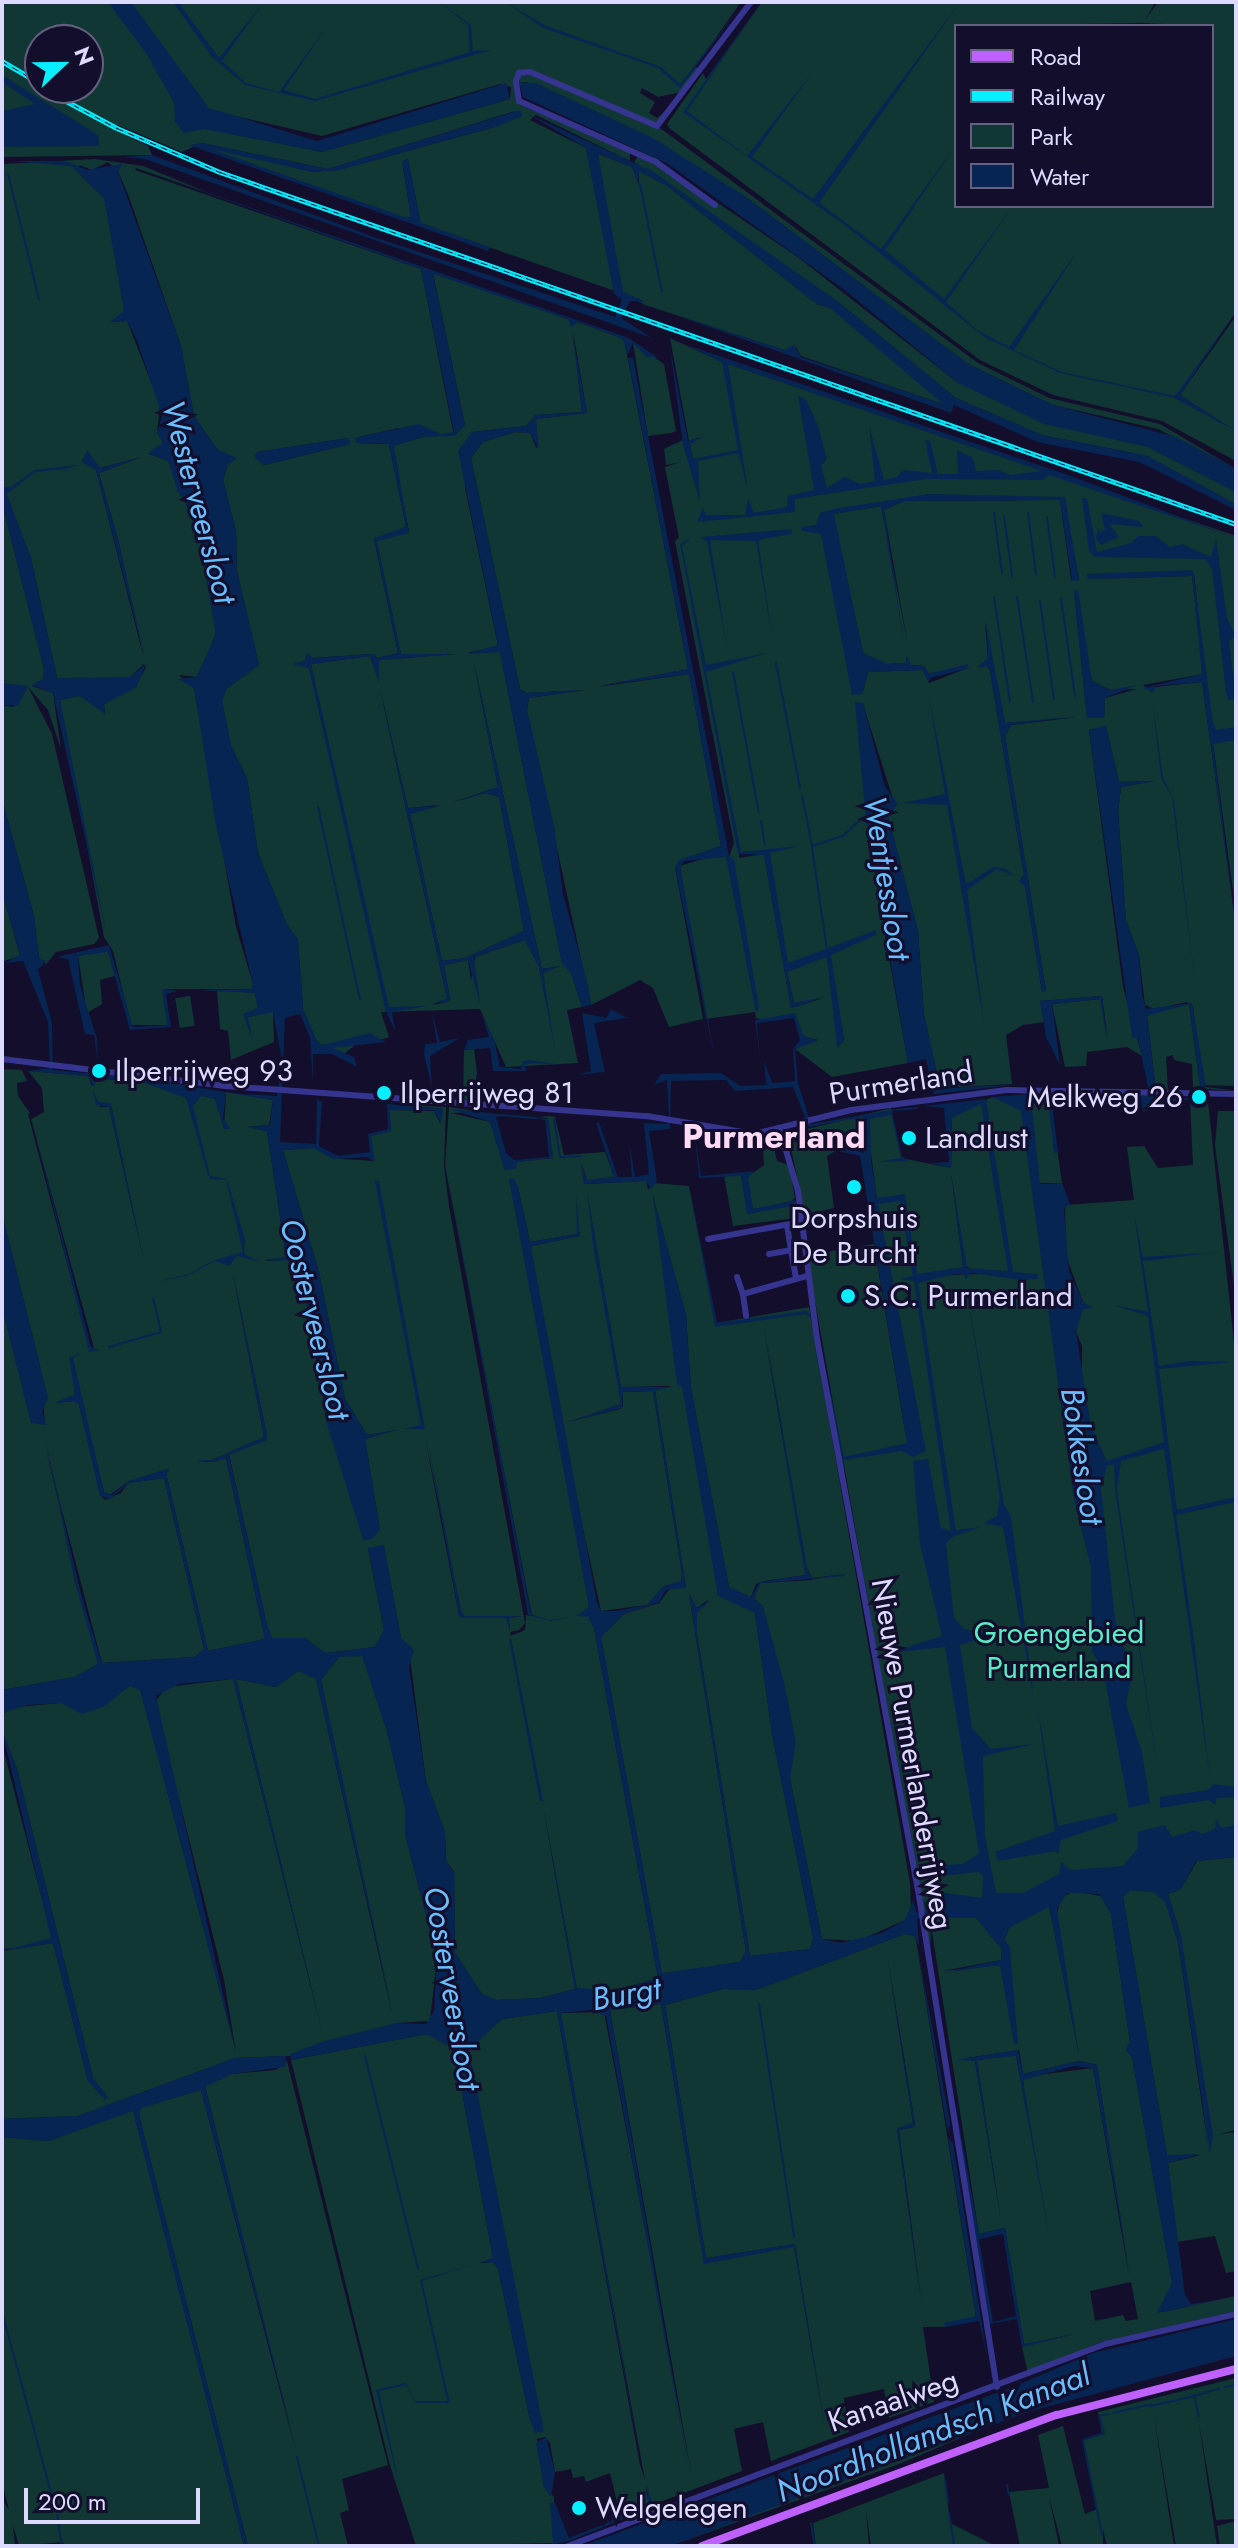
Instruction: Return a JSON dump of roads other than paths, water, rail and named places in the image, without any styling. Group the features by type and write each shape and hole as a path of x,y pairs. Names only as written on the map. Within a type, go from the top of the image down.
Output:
{"main road":[{"path":"702,2546 1057,2415 1236,2369"}],"street":[{"path":"715,205 656,162 518,98 518,75 530,72 657,126 688,90 751,2"},
{"name":"Purmerland","path":"2,1059 280,1090 670,1120 748,1133 1007,1090 1236,1094"},
{"name":"Nieuwe Purmerlanderrijweg","path":"780,1130 801,1222 807,1276 922,1919 997,2387"},
{"path":"708,1239 801,1222"},
{"path":"787,1225 796,1278"},
{"path":"769,1254 791,1250"},
{"path":"743,1294 807,1276"},
{"path":"737,1277 746,1316"},
{"name":"Kanaalweg","path":"568,2546 1105,2344 1236,2314"}],"water":[{"path":"108,2 131,2 209,108 317,141 506,83 510,99 322,152 204,129 184,133 175,122 174,103 146,53"},
{"path":"173,2 183,2 181,6 219,58 264,2 222,61 246,83 279,92 327,26 284,90 315,99 470,52 468,25 439,2 471,25 473,51 491,50 315,101 245,85 212,57"},
{"path":"506,2 544,25 661,67 680,84 744,2 680,88 658,68 543,28"},
{"path":"762,2 687,111 747,156 812,73 752,157 813,199 960,2 819,203 881,249 954,148 885,250 944,299 1012,208 946,302 977,330 1009,347 1078,250 1014,350 1062,372 1175,396 1236,312 1180,395 1236,431 1175,398 1060,373 984,337 845,225 683,112"},
{"path":"2,75 24,89 24,97 2,82"},
{"path":"519,83 536,83 653,138 743,195 968,364 1053,405 1176,437 1236,469 1236,492 1148,447 1044,424 958,383 846,291 668,164 523,97"},
{"path":"48,104 98,135 99,146 2,147 2,111"},
{"path":"520,110 523,116 498,126 339,170 312,172 211,149 407,218 411,216 402,161 408,158 421,223 490,247 488,251 189,145 202,143 327,169"},
{"path":"528,114 652,171 837,301 956,398 1042,435 1148,456 1236,504 1236,510 1139,462 1037,442 954,405 951,413 667,312 784,350 794,345 801,357 943,404 830,308 817,304 666,185 639,171 638,184 632,167 598,153 623,292 647,302 630,301 621,318 652,338 145,159 123,157 152,155 374,237 615,317 622,300 614,294 586,148"},
{"path":"13,161 65,161 87,170 122,164 118,172 181,346 194,416 217,449 237,458 227,466 223,480 236,531 237,571 259,665 226,689 222,701 231,746 247,778 258,853 287,925 298,939 303,1009 316,1040 322,1045 370,1033 386,1042 333,1048 354,1057 357,1067 332,1054 313,1054 313,1086 310,1037 300,1014 285,1018 280,1142 316,1144 317,1099 322,1102 319,1146 338,1156 370,1152 368,1134 388,1129 387,1104 443,1109 441,1123 434,1110 389,1110 391,1131 371,1136 375,1162 367,1157 333,1159 313,1148 283,1150 319,1272 345,1399 367,1435 396,1430 365,1439 380,1530 372,1539 363,1540 327,1424 301,1272 286,1260 264,1260 286,1257 267,1131 247,1127 270,1125 273,1100 229,1093 277,1096 282,1060 273,1012 248,1017 253,1041 243,1014 258,1008 255,993 198,990 252,989 253,984 216,826 194,688 178,679 197,677 216,634 195,517 178,492 168,461 148,453 163,443 157,432 162,416 137,340 127,321 110,322 124,311 104,198 71,166"},
{"path":"136,168 629,338 658,358 647,357 633,343 628,355 623,339 578,322 571,327 568,319 433,274 465,425 454,436 423,437 394,446 409,533 377,541 401,654 457,654 379,660 379,682 370,656 311,664 389,1007 428,1006 392,1012 395,1030 386,1012 309,668 293,664 305,661 307,653 312,658 373,654 378,658 398,653 374,538 406,527 389,444 357,443 354,438 419,424 441,434 454,432 421,269"},
{"path":"572,331 587,413 536,419 539,449 530,433 515,432 483,442 471,458 520,689 526,693 586,690 529,698 527,710 554,825 563,894 588,985 591,1005 582,1007 571,973 562,964 500,652 467,654 498,645 458,451 472,432 526,426 536,415 582,412"},
{"path":"687,345 1068,475 1236,538 1049,475 1044,480 926,479 795,499 795,512 697,522 703,508 706,515 745,515 748,499 754,513 787,507 788,496 814,490 798,396 806,399 818,426 827,459 821,466 827,488 844,477 860,484 875,481 869,426 884,480 897,477 903,470 932,473 925,440 930,441 938,474 958,474 957,450 973,458 976,471 998,470 1010,475 1042,471 728,364 748,491 738,453 698,461 700,502 683,445 670,348 688,441 703,437 690,444 693,459 738,450 722,362"},
{"path":"628,358 633,358 729,856 734,860 759,1008 756,1012 726,857 684,861 680,867 716,1064 675,867 679,860 721,846 689,674 597,686 688,669"},
{"path":"348,438 351,443 346,445 264,465 255,457 257,452"},
{"path":"87,450 100,468 142,457 99,473 119,543 145,659 96,470 82,462"},
{"path":"77,465 35,472 7,494 31,558 57,678 130,677 146,664 136,688 104,704 105,714 80,696 60,700 107,937 53,693 32,685 43,679 44,669 2,503 2,487 11,487 34,470"},
{"path":"930,494 1065,497 1079,580 1072,581 1060,500 904,501 884,510 905,648 881,506 834,514 863,653 887,664 906,663 907,656 911,665 924,666 929,674 967,664 969,668 930,678 929,683 922,670 868,672 862,694 852,695 821,534 802,531 801,527 816,525 820,513 833,509"},
{"path":"1082,498 1087,498 1097,552 1131,543 1138,536 1156,536 1170,547 1182,544 1211,557 1216,539 1227,618 1236,636 1229,641 1236,699 1228,700 1226,693 1212,569 1205,559 1095,557 1089,551"},
{"path":"1101,513 1139,521 1143,527 1109,524 1119,537 1101,545 1096,539 1098,528 1101,533 1105,529"},
{"path":"791,529 792,534 758,540 773,643 756,541 710,540 728,653 707,542 701,537"},
{"path":"691,538 682,546 706,665 766,653 706,672 741,852 800,846 770,853 788,963 876,930 876,935 831,955 844,1040 837,1047 827,957 787,972 794,1003 824,997 791,1008 764,855 738,854 680,544"},
{"path":"1193,570 1213,723 1216,730 1236,727 1236,740 1213,744 1236,927 1202,682 1155,686 1154,692 1143,688 1202,674 1192,576 1088,579 1087,574"},
{"path":"1078,590 1092,681 1110,690 1137,685 1105,698 1104,718 1087,718 1074,591"},
{"path":"986,622 1005,723 1078,716 1011,725 1005,735 1046,991 1042,992 1025,886 1019,881 1024,875 990,671 987,666 977,667 988,659"},
{"path":"474,663 542,969 561,966 543,973 556,1055 539,967 525,940 474,957 480,1004 468,960 444,965 450,999 432,1003 447,999 380,688 408,808 440,806 410,814 442,961 465,958 524,931 499,797 486,793 452,803 498,787"},
{"path":"2,683 28,686 18,706 2,705"},
{"path":"928,692 966,884 994,867 1006,869 1014,876 997,869 967,890 984,1023 947,805 903,803 945,794"},
{"path":"1152,698 1163,777 1174,801 1197,999 1172,797 1161,778"},
{"name":"Wentjessloot","path":"855,702 863,703 885,787 898,804 888,816 918,931 924,1015 940,1088 1012,1085 934,1094 926,1059 908,1063 866,820"},
{"path":"1106,726 1119,782 1155,781 1121,787 1118,811 1126,921 1139,955 1142,995 1146,1009 1192,1003 1206,1087 1200,1086 1189,1004 1147,1016 1156,1090 1148,1087 1138,1039 1132,1037 1089,730"},
{"path":"2,799 34,916 39,958 46,961 38,970 52,1023 53,1070 140,1078 226,1092 223,1119 231,1129 224,1129 215,1099 201,1096 193,1106 210,1176 227,1179 245,1239 244,1254 260,1262 237,1256 229,1266 215,1261 187,1276 157,1282 189,1274 212,1261 243,1252 226,1180 211,1179 208,1175 186,1098 139,1081 97,1079 94,1087 88,1076 28,1071 50,1068 48,1022 23,961 5,963 20,955 2,891"},
{"path":"109,945 133,1027 167,1025 162,989 178,991 166,994 171,1027 130,1030 108,952 78,956 80,985 97,1039 98,1063 94,1035 85,1034 68,959 57,957"},
{"path":"1102,996 1107,1040 1100,999 1052,1004 1060,1065 1046,1037 1040,1001"},
{"path":"611,1009 627,1018 594,1023 605,1072 577,1075 591,1071 582,1013 606,1018"},
{"path":"481,1011 495,1043 500,1067 521,1069 523,1061 530,1060 561,1065 531,1063 525,1065 526,1071 493,1071 490,1048 464,1050 468,1040 489,1037"},
{"path":"432,1012 440,1042 460,1038 430,1056 432,1088 424,1054 425,1044 437,1043"},
{"path":"795,1013 803,1035 818,1041 795,1049 798,1083 811,1124 897,1109 892,1112 902,1156 908,1161 876,1162 901,1158 891,1115 870,1119 871,1160 877,1198 905,1194 917,1274 963,1267 951,1173 967,1268 1008,1271 981,1104 952,1118 951,1168 931,1163 949,1162 944,1108 923,1106 986,1099 1013,1272 1038,1274 1038,1279 1022,1280 971,1273 965,1280 965,1274 955,1274 918,1283 956,1530 981,1527 952,1537 946,1544 954,1618 964,1629 979,1632 1014,1628 960,1645 972,1728 991,1749 1034,1744 983,1756 985,1836 996,1893 1023,1893 1059,1874 1061,1862 1070,1870 1123,1866 1138,1848 1138,1832 1165,1825 1172,1837 1195,1830 1202,1834 1215,1829 1216,1819 1221,1828 1236,1825 1236,1857 1196,1861 1181,1889 1168,1894 1181,1936 1213,2135 1210,2153 1178,1942 1165,1901 1154,1892 1130,1890 1123,1897 1167,2155 1200,2154 1168,2163 1185,2295 1191,2304 1223,2299 1157,2313 1172,2283 1132,2057 1126,2050 1130,2042 1111,1914 1099,1894 1067,1893 1057,1909 1079,2055 1049,1907 1010,1927 1004,1939 1010,1948 1018,2044 1014,2044 1000,1965 942,1973 1001,1960 1002,1949 976,1918 917,1918 919,1946 914,1936 905,1934 756,1990 723,1989 665,2005 706,2258 795,2244 826,2430 794,2247 704,2264 661,2004 610,2010 690,2478 606,2016 591,2010 561,2013 644,2481 557,2011 502,2019 469,2050 544,2431 535,2433 498,2269 493,2262 480,2262 493,2258 454,2049 427,2034 291,2060 290,2054 325,2041 397,2023 426,2024 434,2011 437,1957 405,1834 405,1807 387,1731 362,1656 339,1657 321,1680 394,2018 316,1679 298,1671 276,1687 236,1679 323,2035 233,1679 179,1684 156,1696 236,2052 140,1690 129,1686 105,1706 82,1714 61,1703 28,1705 2,1713 2,1690 75,1677 98,1664 74,1579 44,1433 79,1588 102,1663 195,1657 204,1649 164,1478 129,1483 110,1499 100,1496 79,1405 74,1401 55,1403 75,1394 69,1358 83,1351 73,1358 104,1492 112,1495 129,1481 169,1468 166,1473 208,1651 265,1639 226,1458 213,1462 196,1460 212,1460 264,1437 233,1273 267,1440 229,1455 267,1625 272,1638 305,1638 325,1653 375,1647 384,1630 368,1548 384,1545 401,1638 414,1650 409,1667 426,1781 445,1832 446,1861 454,1873 455,1953 482,1994 496,2000 541,1998 575,1989 543,1806 577,1988 614,1991 658,1978 594,1628 588,1617 576,1616 589,1607 509,1179 514,1178 518,1187 530,1242 577,1234 576,1194 580,1236 531,1246 597,1603 601,1611 616,1611 647,1605 664,1586 681,1581 682,1574 653,1391 623,1392 622,1408 568,1422 621,1404 593,1245 587,1191 621,1387 672,1387 655,1390 686,1588 666,1590 659,1602 624,1614 601,1637 662,1973 740,1962 746,1952 689,1594 697,1608 711,1600 697,1613 697,1634 750,1956 810,1949 813,1938 772,1734 755,1613 718,1596 682,1387 677,1384 653,1196 686,1315 691,1388 729,1587 751,1597 760,1582 805,1575 764,1324 807,1568 812,1578 845,1574 845,1576 761,1583 754,1598 763,1607 784,1682 796,1742 790,1778 822,1939 840,1943 882,1933 905,1920 913,1901 917,1913 926,1911 924,1902 945,1893 982,1898 983,1875 978,1872 930,1877 931,1866 963,1864 979,1853 945,1647 889,1653 942,1636 920,1544 913,1461 928,1459 941,1528 951,1531 914,1281 900,1279 913,1276 900,1201 878,1204 926,1451 913,1457 902,1451 844,1460 844,1475 827,1376 844,1457 907,1443 860,1156 838,1151 835,1144 864,1153 863,1117 809,1127 793,1087 735,1091 726,1080 671,1081 670,1129 649,1131 657,1181 651,1189 646,1181 584,1184 580,1161 587,1180 614,1177 596,1123 599,1122 618,1177 632,1177 629,1140 635,1177 649,1174 644,1123 667,1124 669,1116 667,1080 654,1085 661,1074 721,1073 740,1086 766,1085 764,1060 772,1083 795,1081 793,1049 800,1040 794,1018 757,1023 760,1057 755,1020"},
{"path":"93,1090 98,1102 111,1103 143,1257 109,1107 96,1105"},
{"name":"Bokkesloot","path":"1030,1094 1153,1095 1180,1099 1143,1112 1141,1099 1059,1100 1053,1111 1058,1152 1054,1153 1048,1100 1031,1098 1040,1184 1062,1183 1070,1204 1064,1209 1069,1271 1083,1302 1093,1308 1083,1309 1076,1332 1091,1427 1107,1461 1164,1442 1148,1316 1114,1305 1148,1312 1134,1213 1143,1257 1220,1252 1143,1261 1159,1366 1191,1361 1231,1362 1159,1369 1177,1510 1236,1497 1236,1502 1176,1515 1210,1778 1164,1449 1121,1461 1117,1490 1160,1786 1115,1490 1114,1464 1107,1466 1101,1489 1115,1619 1132,1674 1126,1704 1142,1752 1150,1803 1129,1808 1103,1670 1092,1652 1091,1567 1074,1500 1021,1111 992,1097"},
{"path":"451,1109 507,1115 496,1117 506,1153 514,1160 549,1157 545,1120 538,1119 548,1118 553,1158 517,1162 516,1169 505,1170 490,1122"},
{"path":"30,1113 91,1347 100,1350 89,1352"},
{"path":"695,1137 701,1176 754,1171 748,1178 753,1209 796,1200 793,1206 747,1214 741,1176 699,1178"},
{"path":"448,1176 531,1614 549,1620 572,1617 551,1621 528,1615"},
{"path":"375,1181 379,1181 425,1429 403,1429 421,1425"},
{"path":"689,1186 717,1323 806,1311 812,1317 821,1389 811,1318 805,1314 715,1327"},
{"path":"2,1213 48,1398 42,1411 46,1425 31,1423 2,1307"},
{"path":"966,1286 1004,1504 1011,1516 1034,1699 1003,1527 984,1523 997,1516 1000,1497"},
{"path":"427,1436 461,1611 465,1616 522,1616 509,1618 510,1632 506,1618 459,1616"},
{"path":"511,1639 543,1801 540,1801"},
{"path":"1037,1704 1058,1826 1116,1813 1118,1821 1061,1840 1058,1855 1056,1851 998,1861 995,1852 1055,1831"},
{"path":"2,1730 17,1769 93,2078 108,2097 105,2100 88,2081 53,1943 2,1951 51,1938"},
{"path":"1214,1784 1236,1787 1236,1797 1217,1798 1215,1805 1209,1800 1160,1808 1160,1797 1208,1790"},
{"path":"918,1950 950,2123 948,2133 918,1953"},
{"path":"886,1953 915,2124 914,2127 899,2130 921,2305 897,2128 913,2123"},
{"path":"1018,2050 1023,2074 1079,2061 1097,2065 1130,2276 1093,2068 1074,2066 1023,2080 1050,2241 1016,2056 977,2060 1001,2222 975,2061 956,2060"},
{"path":"286,2056 285,2067 232,2074 205,2087 297,2452 201,2090 141,2108 139,2115 248,2546 244,2546 133,2111 49,2141 2,2137 2,2119 78,2116 235,2058"},
{"path":"947,2059 979,2234 1005,2228 1024,2344 1076,2334 1022,2347 1017,2319 990,2324","holes":["1003,2234 1016,2316 993,2322 979,2239"]},
{"path":"948,2137 953,2143 987,2357 979,2321 945,2327 944,2323 976,2316"},
{"path":"474,2264 422,2281 450,2403 416,2403 406,2385 379,2391 403,2502 376,2390 406,2383 415,2401 447,2401 420,2280"},
{"name":"Noordhollandsch Kanaal","path":"1236,2319 1236,2356 1031,2411 670,2546 582,2546 1015,2386 1093,2353"},
{"path":"546,2437 555,2472 551,2497 544,2487 536,2443"},
{"path":"647,2484 653,2507 569,2541 545,2546 553,2543 550,2503 555,2503 569,2538 612,2521 609,2501 616,2519 648,2506"}],"waterway":[{"path":"8,174 39,299"},
{"path":"640,184 662,292"},
{"path":"994,513 1002,573"},
{"path":"1028,513 1036,574"},
{"path":"1004,516 1012,576"},
{"path":"1047,517 1055,577"},
{"path":"994,597 1010,702"},
{"path":"1017,597 1033,702"},
{"path":"1061,598 1075,696"},
{"path":"1040,601 1054,699"},
{"path":"776,663 800,788"},
{"path":"733,672 759,813"},
{"name":"Wentjessloot","path":"802,795 812,846 843,836 859,821"},
{"path":"318,807 360,999"},
{"path":"761,821 765,846"},
{"path":"812,848 827,950"},
{"path":"1184,1099 1207,1100"},
{"path":"897,1110 917,1108"},
{"path":"500,1115 538,1118"},
{"path":"554,1119 560,1157 581,1156"},
{"path":"109,1347 161,1332 153,1298"},
{"path":"759,2004 794,2236"},
{"path":"365,2056 418,2268"},
{"path":"2,2312 52,2496"},
{"path":"1225,2387 1236,2385"},
{"path":"1199,2417 1194,2396 1219,2389"},
{"path":"1151,2406 1194,2396"},
{"path":"1113,2413 1151,2404"},
{"path":"1102,2535 1083,2440 1104,2433 1099,2416 1109,2414"},
{"path":"297,2457 319,2546"},
{"path":"945,2480 948,2502"},
{"path":"1007,2485 1009,2495"},
{"path":"949,2513 954,2546"},
{"path":"57,2515 62,2546"},
{"path":"811,2524 815,2546"}],"railway":[{"path":"2,61 24,74"},
{"path":"72,104 117,128 220,172 1236,524"}],"place":[{"name":"Ilperrijweg 93","path":"99,1071"},
{"name":"Ilperrijweg 81","path":"384,1093"},
{"name":"Melkweg 26","path":"1199,1097"},
{"name":"Landlust","path":"909,1138"},
{"name":"Dorpshuis De Burcht","path":"854,1187"},
{"name":"S.C. Purmerland","path":"848,1296"},
{"name":"Welgelegen","path":"579,2508"}],"district":[{"name":"Purmerland","path":"774,1137"}],"water label":[{"name":"Westerveersloot","path":"199,502"},
{"name":"Oosterveersloot","path":"315,1319"},
{"name":"Oosterveersloot","path":"452,1988"},
{"name":"Burgt","path":"626,1994"}],"park label":[{"name":"Groengebied Purmerland","path":"1059,1650"}]}
